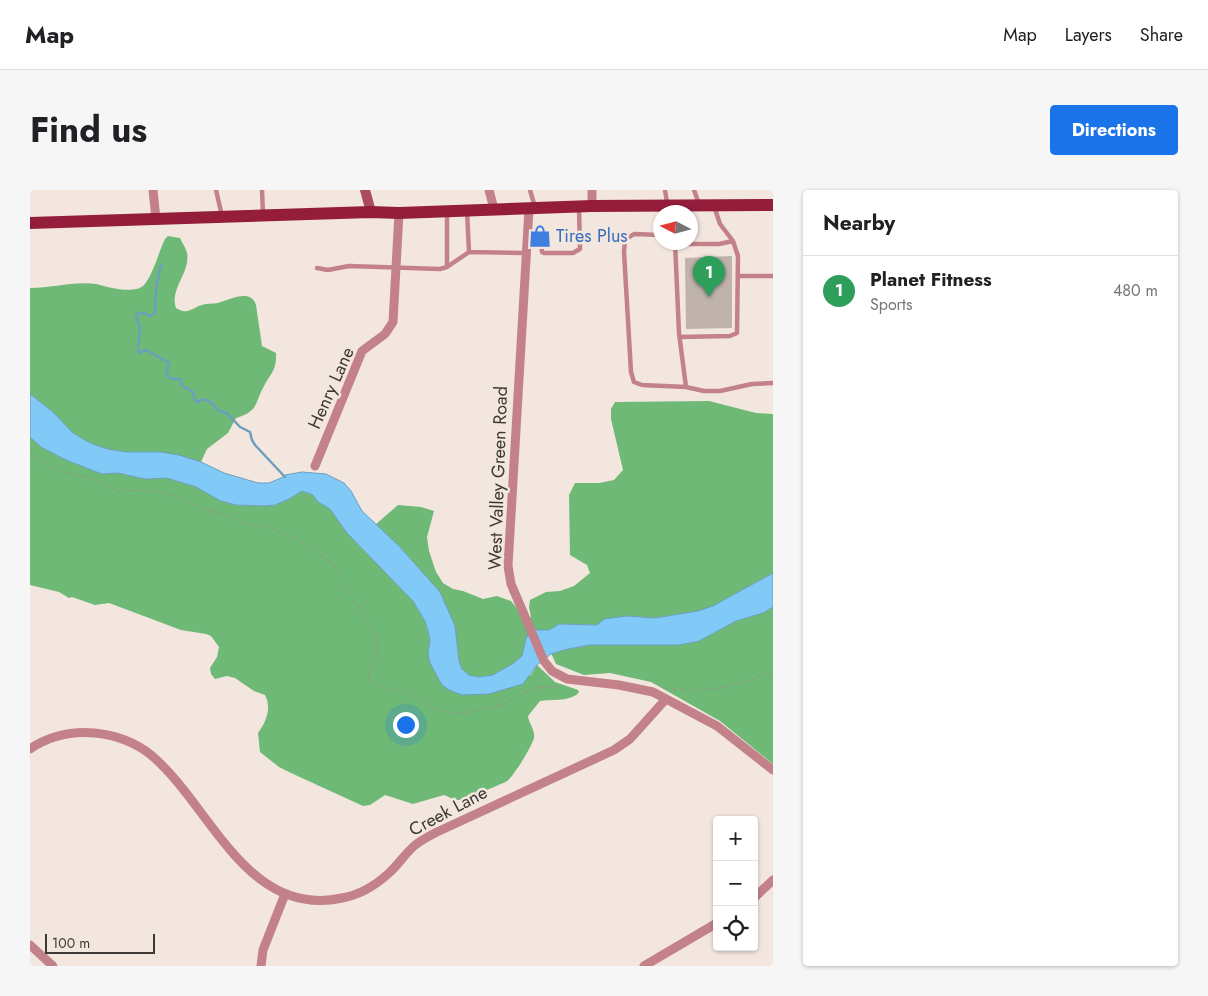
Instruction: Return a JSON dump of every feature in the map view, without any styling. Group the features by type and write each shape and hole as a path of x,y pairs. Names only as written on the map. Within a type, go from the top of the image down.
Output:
{"main road":[{"path":"699,206 771,205"},
{"path":"30,223 371,212 399,213 592,206 653,206"}],"street":[{"path":"152,190 156,220"},
{"path":"365,190 371,212"},
{"path":"489,190 494,209"},
{"path":"592,190 592,206"},
{"name":"West Valley Green Road","path":"532,209 526,253 508,566 511,584 544,661 552,671 567,679 619,685 652,692 717,726 773,770"},
{"name":"Henry Lane","path":"315,466 362,351 385,334 393,322 399,213"},
{"name":"Creek Lane","path":"30,749 45,740 78,732 106,734 132,743 154,758 249,870 266,885 285,894 304,899 326,900 349,897 363,891 388,874 410,849 421,840 614,750 630,740 666,699"},
{"path":"758,894 773,880"},
{"path":"260,966 263,950 285,894"},
{"path":"644,966 713,925"},
{"path":"30,946 53,966"}],"lane":[{"path":"216,190 222,217"},
{"path":"262,190 264,216"},
{"path":"530,190 532,209"},
{"path":"665,190 668,205"},
{"path":"694,190 699,206"},
{"path":"680,337 730,336 737,333 738,256 733,241 720,224 714,206"},
{"path":"542,239 542,252 544,253 573,253 580,249 579,207"},
{"path":"467,210 469,252"},
{"path":"447,211 447,267"},
{"path":"653,235 634,234 626,240 624,252 631,372 634,382 642,385 686,387 704,391 720,391 752,384 773,383"},
{"path":"698,244 719,244 733,241"},
{"path":"675,250 680,337 686,387"},
{"path":"318,268 328,270 349,266 440,269 447,267 469,252 526,253"},
{"path":"738,276 773,276"}],"path":[{"path":"30,454 60,472 88,477 122,492 141,490 171,494 207,510 226,515 244,523 277,530 301,541 334,564 377,637 378,646 368,675 369,679 376,684 408,693 436,709 458,713 505,704 530,689 544,687"},
{"path":"660,688 712,689 730,686 773,671"}],"green space":[{"path":"168,236 180,238 187,253 186,267 175,294 176,308 186,311 204,304 218,303 239,296 250,297 256,305 262,346 276,353 274,367 255,406 249,413 236,418 228,433 207,449 201,462 161,452 126,452 107,449 90,443 73,433 53,412 30,394 30,288 88,283 128,290 140,288 147,281"},
{"path":"709,401 756,413 773,414 773,573 713,606 698,611 655,618 626,616 597,625 559,624 550,630 534,630 529,632 522,656 493,675 478,677 469,675 462,669 459,661 455,626 440,592 399,546 375,525 398,505 421,507 434,511 427,537 429,551 436,572 443,583 453,589 483,599 497,596 511,601 519,611 524,622 531,617 530,600 546,592 560,591 574,586 590,573 587,565 570,555 569,495 575,483 599,483 614,480 623,470 611,419 611,409 615,402"},
{"path":"30,437 41,447 66,460 102,474 118,473 145,479 167,478 196,487 221,501 236,505 275,505 302,491 313,495 317,501 330,509 347,533 413,601 425,621 430,640 428,654 430,663 442,685 489,694 531,675 537,665 555,682 579,692 566,699 540,701 528,716 534,732 533,742 510,778 499,785 459,800 444,795 413,804 385,795 370,805 363,806 291,773 279,767 260,752 258,733 266,720 268,710 265,695 254,691 235,678 227,676 215,679 211,674 210,668 217,657 219,647 211,636 181,630 109,603 95,605 72,597 69,598 59,592 30,585"},
{"path":"773,607 773,764 720,721 651,682 610,673 584,675 556,664 551,653 590,645 679,645 699,641 736,621 763,613"}],"water":[{"path":"30,394 53,412 73,433 90,443 107,449 179,455 201,462 224,473 258,483 269,483 285,475 302,472 326,474 344,483 351,491 362,511 399,546 440,592 455,626 459,661 462,669 469,675 478,677 493,675 514,663 522,656 529,632 534,630 549,630 559,624 597,625 604,619 626,616 655,618 698,611 713,606 773,573 773,607 763,613 736,621 699,641 679,645 590,645 568,649 551,654 537,665 523,684 489,694 462,695 442,685 430,663 428,631 425,621 413,601 347,533 330,509 317,501 313,495 302,491 275,505 236,505 221,501 196,487 167,478 145,479 118,473 102,474 66,460 41,447 30,437"}],"building":[{"path":"732,256 732,328 686,329 685,258"}],"waterway":[{"path":"161,265 156,288 155,313 150,316 145,313 137,314 136,317 140,327 138,351 140,353 145,350 148,351 168,362 166,375 172,379 180,379 182,386 192,391 196,401 198,402 203,399 212,403 218,410 228,414 240,427 250,432 255,445 285,477"}],"place":[{"name":"Tires Plus","path":"540,236"},
{"name":"Planet Fitness","path":"709,297"}]}
